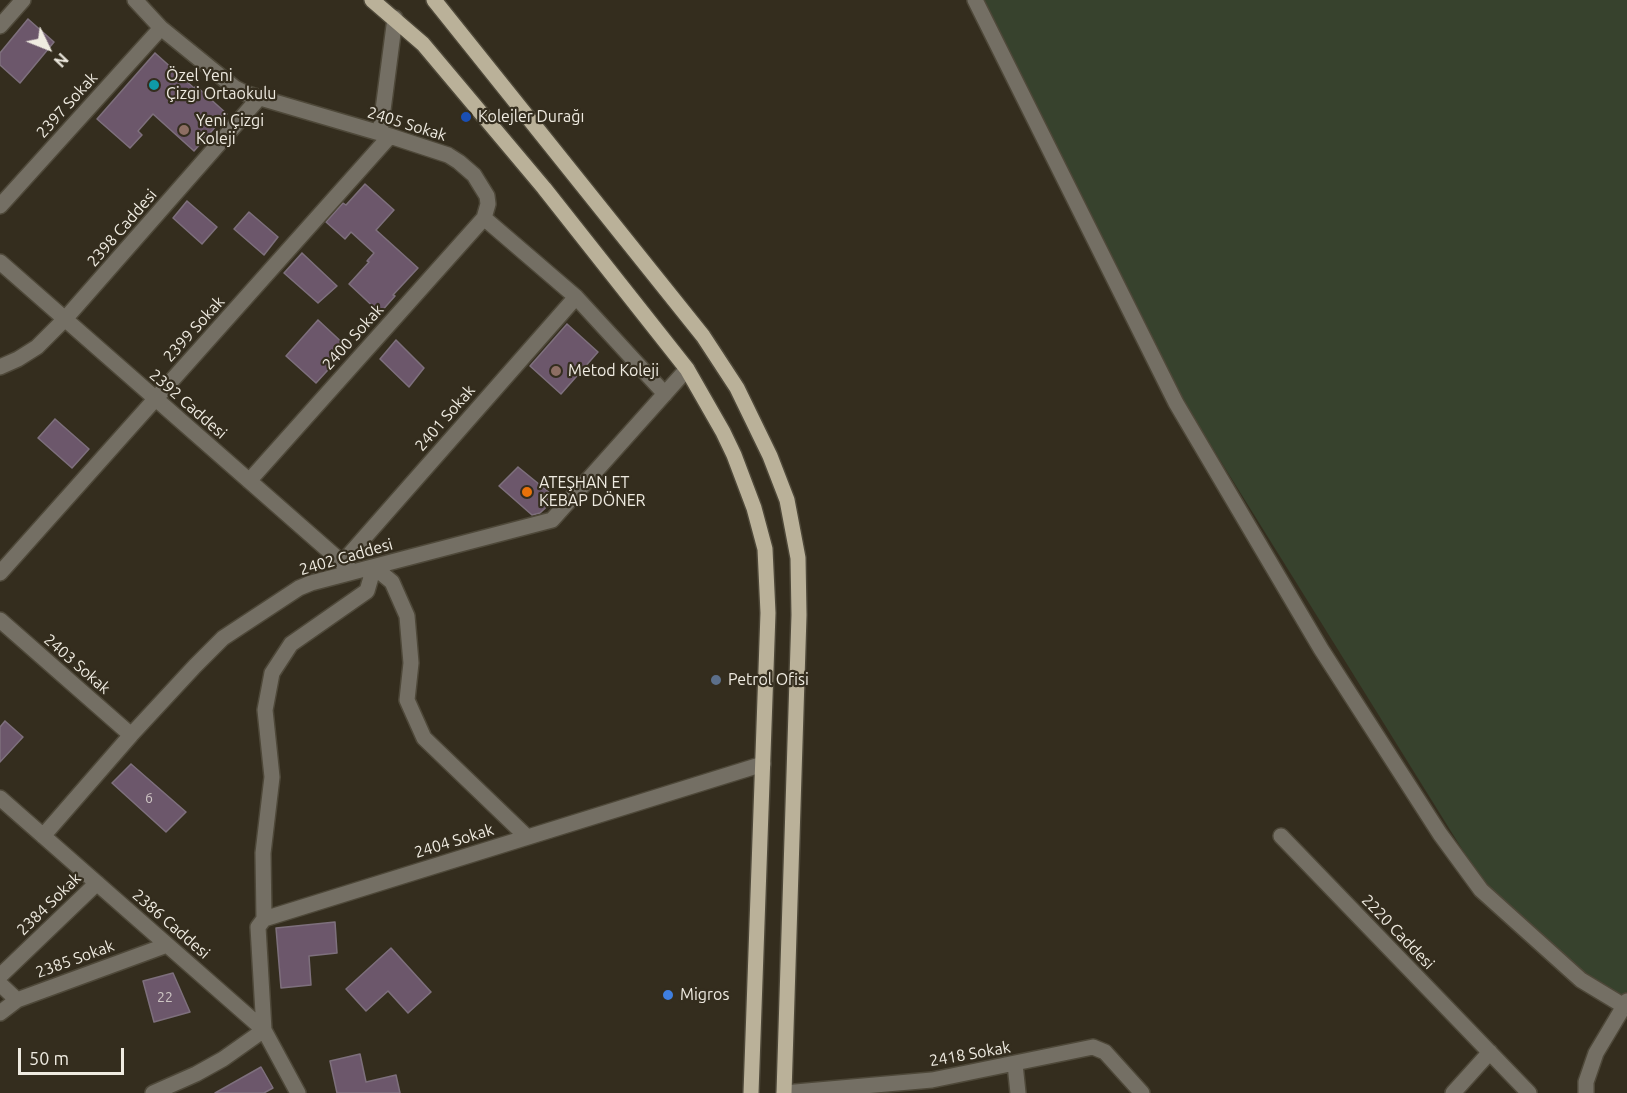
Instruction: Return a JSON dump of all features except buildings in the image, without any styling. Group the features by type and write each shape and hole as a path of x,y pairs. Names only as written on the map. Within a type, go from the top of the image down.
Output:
{"main road":[{"path":"372,0 423,44 544,188 687,369 734,455 754,508 765,549 768,613 751,1093"},
{"path":"434,0 714,353 755,425 787,500 798,558 799,615 782,1093"}],"street":[{"path":"0,26 23,0"},
{"name":"2405 Sokak","path":"135,0 161,28 235,88 259,98 448,155 467,168 487,196 488,204 484,218"},
{"path":"975,0 1176,403 1321,649 1440,834 1481,890 1581,980 1626,1004 1596,1053 1586,1083 1586,1093"},
{"path":"385,135 395,18"},
{"name":"2397 Sokak","path":"0,206 161,28"},
{"name":"2398 Caddesi","path":"0,367 37,347 65,320 259,98"},
{"name":"2399 Sokak","path":"0,573 156,399 385,135"},
{"path":"484,218 576,297 665,394"},
{"name":"2400 Sokak","path":"249,481 484,218"},
{"name":"2392 Caddesi","path":"0,262 347,568"},
{"name":"2401 Sokak","path":"347,568 576,297"},
{"name":"2402 Caddesi","path":"43,836 131,735 223,638 306,585 347,568 374,567 552,520 687,369"},
{"path":"153,1093 223,1059 264,1030 258,927 264,918 263,853 272,777 265,711 272,673 291,644 367,591 374,567 392,582 408,616 411,663 407,700 424,738 527,837"},
{"name":"2403 Sokak","path":"0,620 131,735"},
{"name":"2404 Sokak","path":"264,918 763,764"},
{"name":"2386 Caddesi","path":"0,798 264,1030 298,1093"},
{"name":"2220 Caddesi","path":"1281,836 1529,1093"},
{"name":"2384 Sokak","path":"0,976 97,883"},
{"name":"2385 Sokak","path":"0,1013 17,1000 167,945"},
{"path":"0,984 17,1000"},
{"name":"2418 Sokak","path":"782,1093 932,1080 1093,1047 1100,1048 1142,1093"},
{"path":"1453,1093 1490,1052"},
{"path":"1015,1064 1018,1093"}],"green space":[{"path":"983,0 1627,0 1627,992 1622,999 1583,977 1485,886 1182,399"}],"place":[{"name":"Özel Yeni Çizgi Ortaokulu","path":"154,85"},
{"name":"Kolejler Durağı","path":"466,117"},
{"name":"Yeni Çizgi Koleji","path":"184,130"},
{"name":"Metod Koleji","path":"556,371"},
{"name":"ATEŞHAN ET KEBAP DÖNER","path":"527,492"},
{"name":"Petrol Ofisi","path":"716,680"},
{"name":"Migros","path":"668,995"}]}
